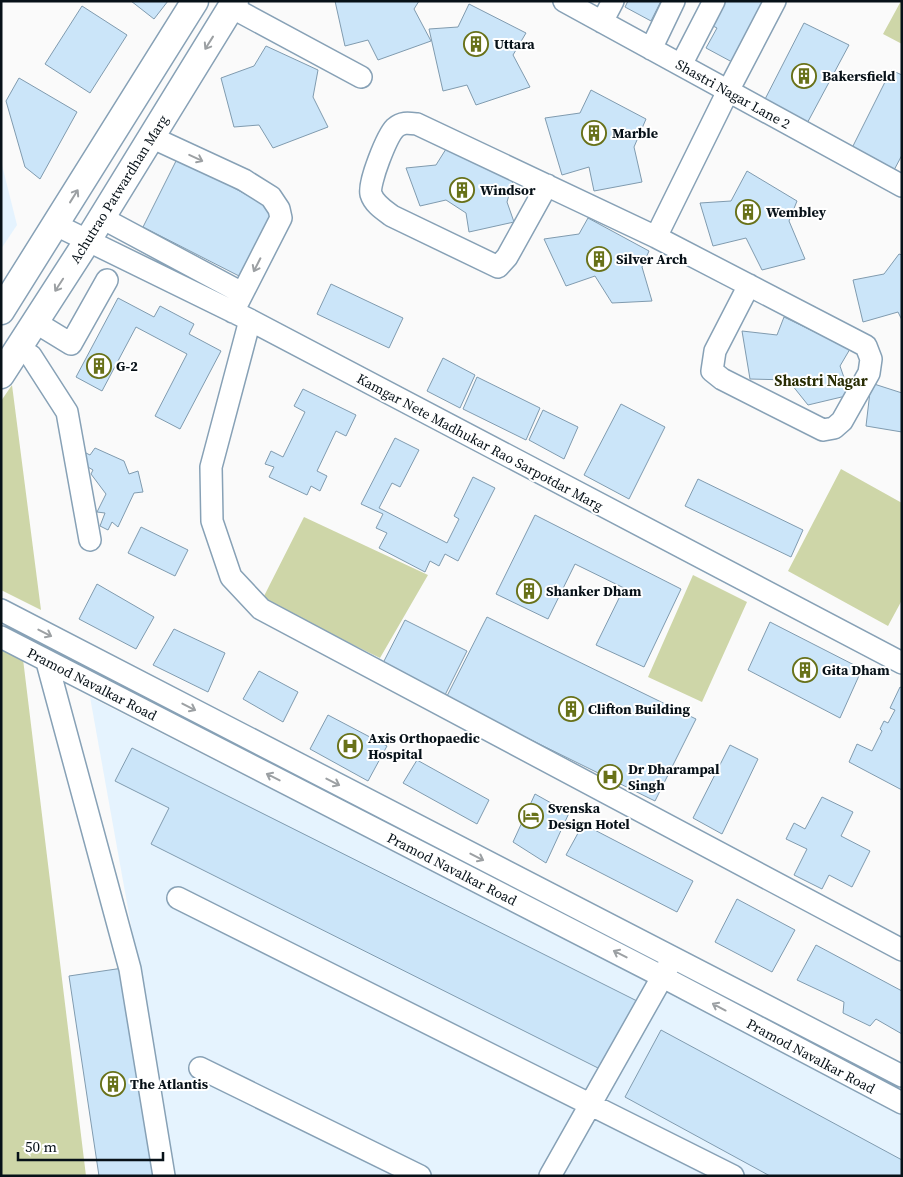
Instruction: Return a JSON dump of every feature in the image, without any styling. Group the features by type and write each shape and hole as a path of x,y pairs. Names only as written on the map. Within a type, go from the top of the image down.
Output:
{"main road":[{"path":"1,311 195,1"},
{"name":"Achutrao Patwardhan Marg","path":"1,375 102,218 233,4"}],"street":[{"path":"602,22 613,1"},
{"path":"651,49 674,1"},
{"path":"681,65 714,1"},
{"path":"656,237 775,1"},
{"name":"Shastri Nagar Lane 2","path":"571,3 602,22 902,186"},
{"path":"233,4 361,77"},
{"path":"547,185 507,257 498,267 392,216 372,199 370,191 371,182 389,137 395,128 404,122 417,124 547,185 656,237 749,285 866,346 871,359 869,373 842,421 834,428 824,430 722,379 712,371 715,351 749,285"},
{"path":"151,137 244,180 271,197 279,209 281,218 242,293 241,316 211,467 212,521 231,577 261,609 902,950"},
{"path":"102,218 242,293"},
{"name":"Kamgar Nete Madhukar Rao Sarpotdar Marg","path":"56,225 241,316 902,663"},
{"path":"35,322 71,344 107,280"},
{"path":"19,348 31,356 67,412 90,540"},
{"name":"Pramod Navalkar Road","path":"1,610 668,967 902,1103"},
{"name":"Pramod Navalkar Road","path":"1,636 47,662 668,967 902,1076"},
{"path":"47,662 130,969 164,1176"},
{"path":"178,898 733,1176"},
{"path":"550,1176 668,967"},
{"path":"200,1068 420,1176"}],"shaded area":[{"path":"1,161 17,225 1,249"},
{"path":"90,697 902,1111 902,1176 176,1176"}],"green space":[{"path":"902,1 902,44 883,34"},
{"path":"12,385 41,610 1,590 1,401"},
{"path":"841,469 902,503 902,600 888,626 788,571"},
{"path":"304,517 428,575 380,658 262,600"},
{"path":"693,575 747,602 702,702 648,677"},
{"path":"1,649 23,659 86,1176 1,1176"}],"building":[{"path":"131,1 168,1 154,19"},
{"path":"335,1 419,1 414,9 431,41 378,60 368,40 345,46"},
{"path":"628,1 661,1 651,21 625,7"},
{"path":"721,1 772,1 732,62 706,48 717,28 709,24"},
{"name":"Uttara","path":"469,4 526,33 513,55 530,87 476,105 467,85 443,91 429,29 458,27"},
{"path":"82,6 127,35 90,93 45,64"},
{"name":"Bakersfield","path":"804,23 849,45 804,129 761,107"},
{"path":"266,46 318,70 313,97 328,127 273,148 259,125 234,127 221,78 254,66"},
{"path":"891,70 902,75 902,155 893,172 851,150"},
{"path":"19,78 77,112 40,179 25,167 6,101"},
{"name":"Marble","path":"591,90 646,119 634,147 642,182 594,191 589,167 562,175 545,118 580,113"},
{"name":"Windsor","path":"446,149 513,181 507,202 514,222 469,232 466,213 446,200 420,206 406,168 436,165"},
{"path":"178,157 274,210 241,277 143,227"},
{"name":"Wembley","path":"747,171 797,201 789,221 805,259 762,270 746,238 713,246 700,203 731,201"},
{"name":"Silver Arch","path":"588,218 649,251 642,267 652,301 612,303 595,276 566,286 544,239 579,234"},
{"path":"899,254 902,255 902,320 898,312 863,322 853,280 884,274"},
{"path":"331,284 403,318 389,348 317,314"},
{"name":"G-2","path":"118,298 154,317 160,306 194,324 189,334 221,351 180,429 155,416 187,354 136,327 102,391 76,377"},
{"path":"784,317 850,349 840,366 850,395 808,405 788,380 750,379 742,331 777,335"},
{"path":"443,358 475,375 460,408 427,391"},
{"path":"477,377 540,408 526,440 463,409"},
{"path":"871,383 902,393 902,432 866,426"},
{"path":"303,389 356,415 346,436 336,431 317,471 327,476 320,491 311,486 307,495 269,477 274,467 265,464 271,451 283,457 305,412 294,406"},
{"path":"621,404 665,427 629,499 584,475"},
{"path":"543,410 578,427 564,459 529,440"},
{"path":"395,438 419,450 400,487 392,483 379,508 447,543 459,519 454,516 473,477 495,488 458,561 445,554 439,566 430,561 425,572 379,548 387,533 376,528 383,514 361,504"},
{"path":"95,448 124,461 129,474 138,471 143,492 134,493 118,527 112,522 108,530 100,526 105,513 97,512 106,494 91,474 93,470 81,463 86,453 90,455"},
{"path":"698,479 803,530 791,557 685,506"},
{"name":"Shanker Dham","path":"535,515 681,589 644,667 596,645 624,588 575,564 548,619 496,594"},
{"path":"141,527 188,550 175,576 128,553"},
{"path":"97,584 154,617 136,649 79,619"},
{"name":"Clifton Building","path":"487,617 696,719 655,801 446,698"},
{"path":"405,620 467,651 445,695 382,665"},
{"name":"Gita Dham","path":"770,622 862,669 840,718 748,670"},
{"path":"174,629 225,653 208,692 153,665"},
{"path":"259,671 298,692 283,722 243,699"},
{"path":"900,687 902,688 902,790 849,762 857,744 872,751 882,731 880,729 884,721 888,723 895,710 890,708"},
{"path":"328,715 387,746 368,781 310,749"},
{"path":"730,745 758,759 722,834 693,818"},
{"path":"132,748 639,1002 604,1071 151,844 169,808 115,781"},
{"path":"417,760 489,800 477,824 403,783"},
{"path":"535,794 569,813 546,863 513,842"},
{"path":"822,797 853,812 841,836 870,851 852,887 829,875 822,889 794,875 807,849 786,839 794,823 805,829"},
{"path":"583,824 693,881 677,912 566,855"},
{"path":"737,899 795,930 772,972 715,942"},
{"path":"816,945 902,991 902,1034 876,1019 870,1026 843,1013 844,1002 797,980"},
{"name":"The Atlantis","path":"123,968 154,1176 99,1176 69,976"},
{"path":"661,1030 902,1160 902,1176 770,1176 625,1097"}],"place":[{"name":"Uttara","path":"476,44"},
{"name":"Bakersfield","path":"804,76"},
{"name":"Marble","path":"594,133"},
{"name":"Windsor","path":"462,190"},
{"name":"Wembley","path":"748,212"},
{"name":"Silver Arch","path":"599,259"},
{"name":"G-2","path":"99,366"},
{"name":"Shanker Dham","path":"529,591"},
{"name":"Gita Dham","path":"805,670"},
{"name":"Clifton Building","path":"571,709"},
{"name":"Axis Orthopaedic Hospital","path":"350,746"},
{"name":"Dr Dharampal Singh","path":"610,777"},
{"name":"Svenska Design Hotel","path":"531,816"},
{"name":"The Atlantis","path":"113,1084"}],"district":[{"name":"Shastri Nagar","path":"821,380"}]}
